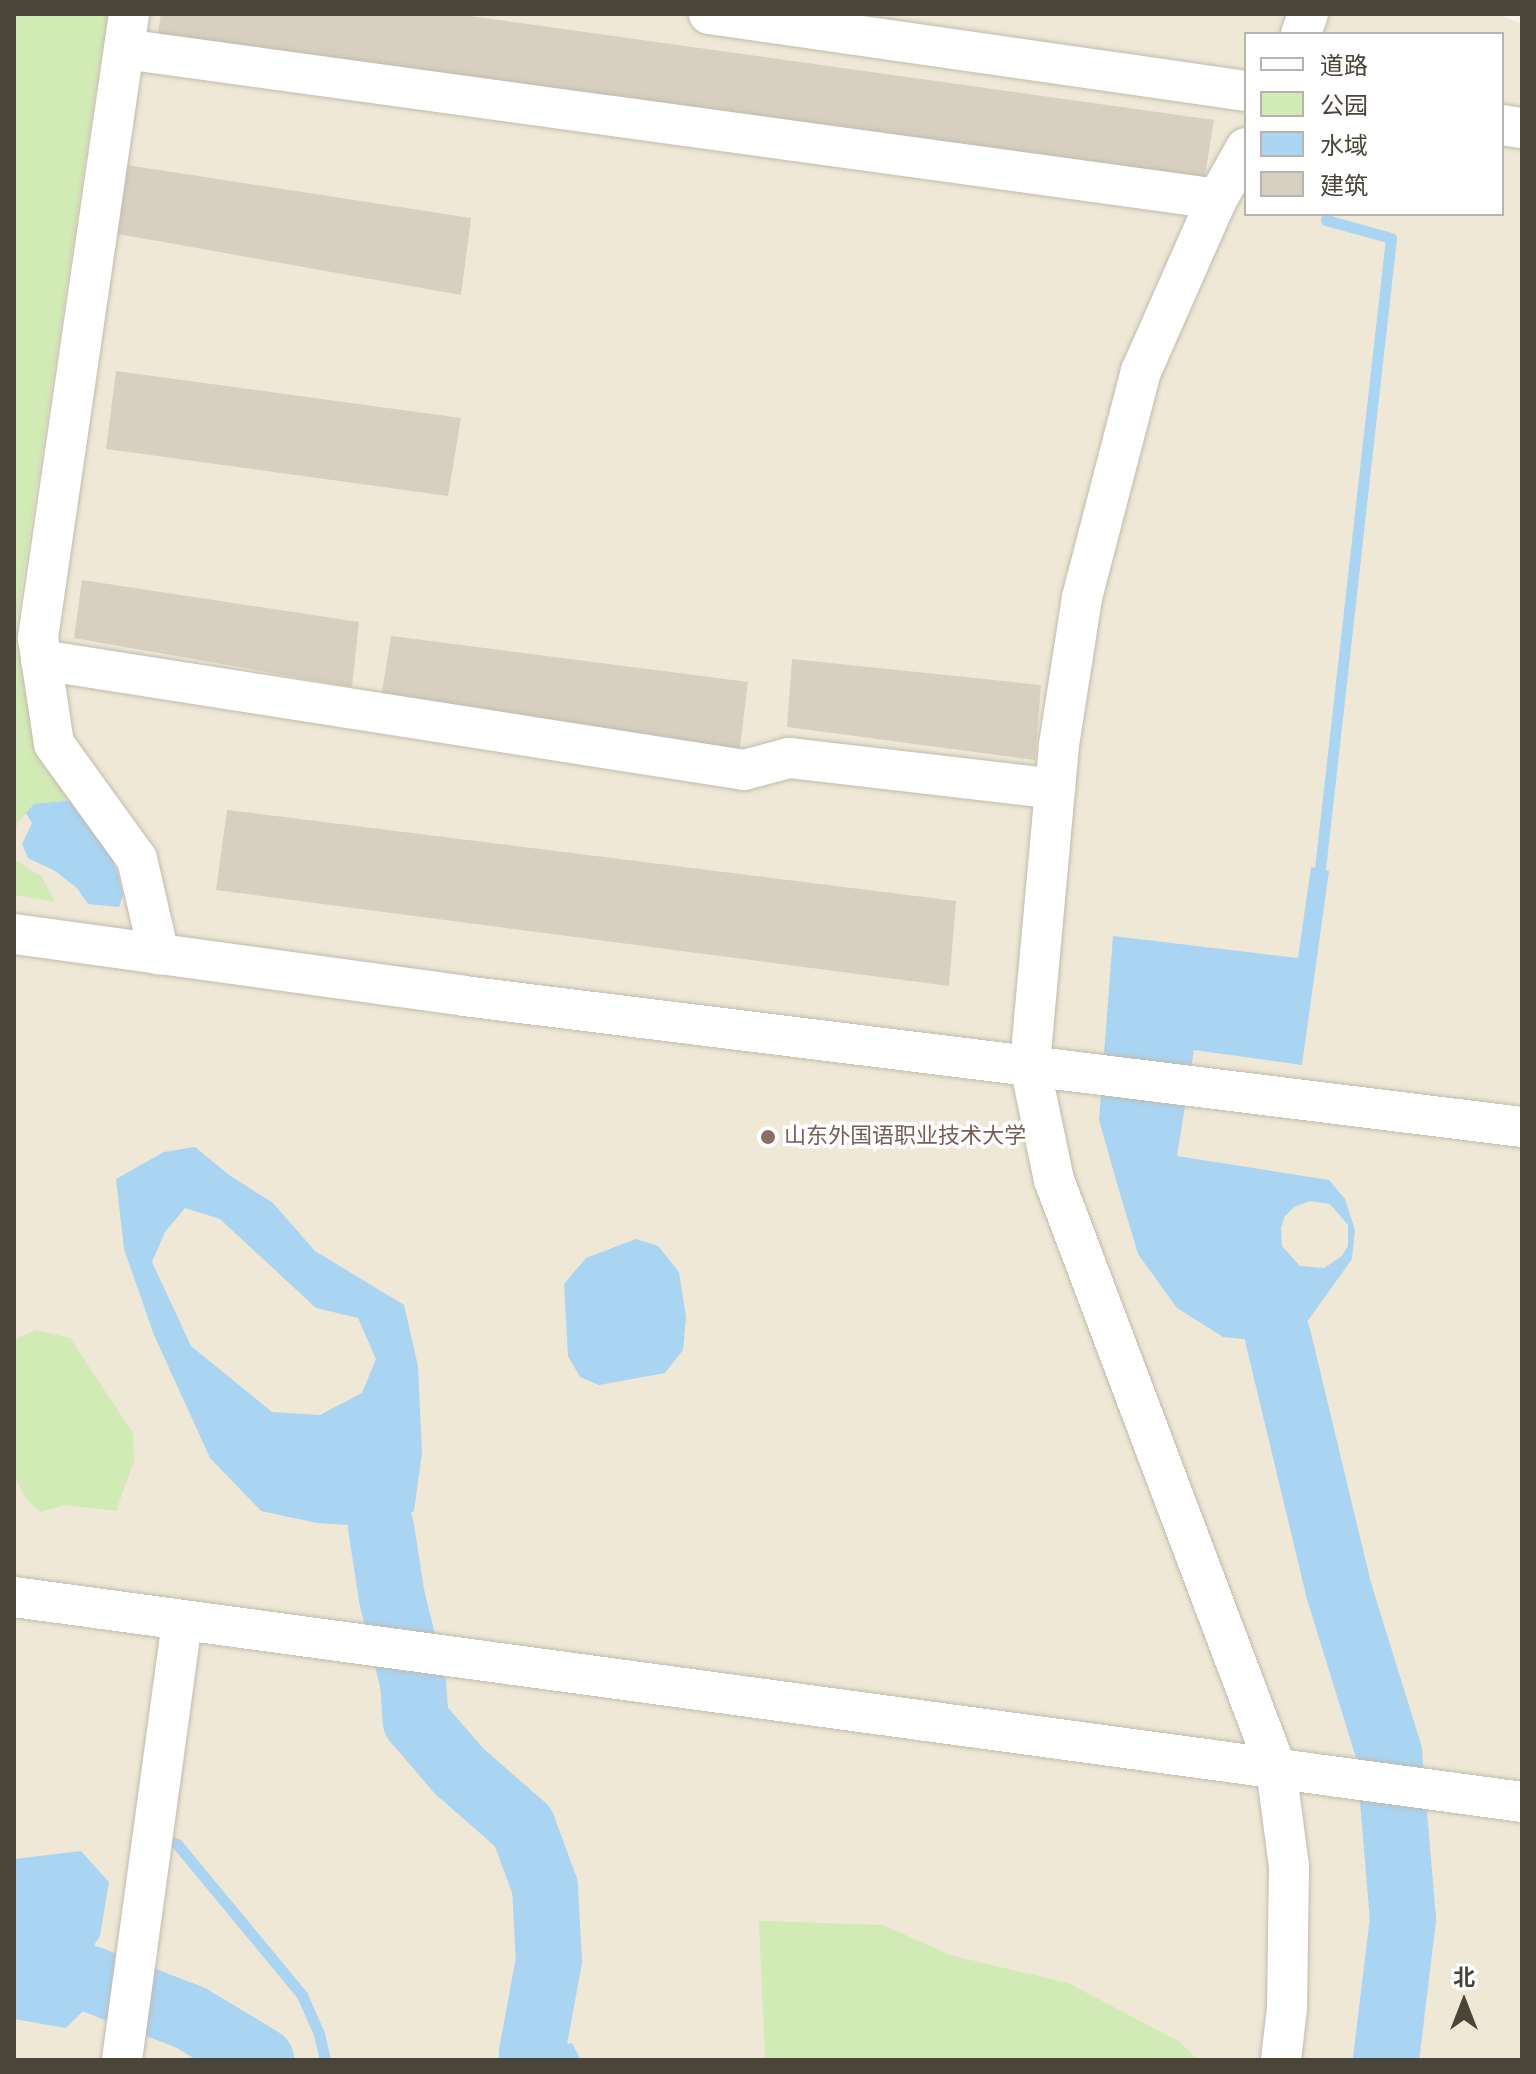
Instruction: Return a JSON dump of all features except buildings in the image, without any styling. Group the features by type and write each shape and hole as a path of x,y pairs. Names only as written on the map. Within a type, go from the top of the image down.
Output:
{"street":[{"path":"709,14 1244,91"},
{"path":"159,954 137,859 54,744 38,638 126,32 1217,199"},
{"path":"1244,152 1217,199 1141,371 1082,598 1059,745 1030,1066 1054,1180 1276,1768 1289,1867 1287,2008 1281,2060"},
{"path":"41,660 744,770 789,758 1055,789"},
{"path":"14,934 1073,1072 1522,1127"},
{"path":"14,1597 1522,1802"},
{"path":"122,2060 182,1621"}],"shaded area":[{"name":"山东外国语职业技术大学","path":"14,14 1497,14 1522,24 1522,2060 14,2060"}],"green space":[{"path":"14,14 111,14 101,54 16,625 44,768 75,800 34,804 17,824 14,844"},
{"path":"14,859 42,877 55,902 14,895"},
{"path":"36,1330 70,1338 133,1433 134,1461 116,1511 65,1505 40,1512 26,1499 16,1479 14,1356 17,1338"},
{"path":"759,1921 883,1925 950,1955 1068,1983 1180,2042 1198,2060 765,2060"}],"water":[{"path":"76,800 97,821 118,874 123,895 119,907 88,904 77,888 55,871 28,858 22,844 32,823 26,813 34,804"},
{"path":"1311,867 1329,871 1302,1065 1194,1050 1177,1156 1329,1180 1345,1199 1355,1230 1352,1259 1302,1329 1263,1341 1223,1337 1177,1308 1138,1254 1099,1120 1113,936 1298,958","holes":["1310,1201 1330,1204 1348,1225 1348,1246 1342,1256 1324,1268 1300,1266 1282,1246 1281,1227 1285,1216 1294,1207"]},
{"path":"195,1147 229,1175 273,1203 315,1251 404,1305 418,1366 422,1453 414,1511 381,1527 317,1523 261,1511 210,1458 154,1335 124,1249 116,1179 164,1152","holes":["185,1208 220,1219 316,1308 358,1318 376,1359 362,1393 320,1415 272,1412 191,1346 152,1262 165,1232"]},
{"path":"636,1239 658,1246 679,1272 686,1317 683,1350 665,1373 599,1385 580,1377 568,1356 564,1284 586,1258"},
{"path":"81,1851 109,1882 100,1936 87,1956 89,2005 66,2028 14,2019 14,1859"},
{"path":"572,2043 581,2060 502,2060"}],"waterway":[{"path":"1320,869 1391,238 1326,220 1327,216"},
{"path":"1278,1337 1339,1591 1389,1753 1403,1919 1386,2060"},
{"path":"381,1527 392,1598 413,1682 416,1721 459,1771 523,1827 545,1887 549,1960 532,2053"},
{"path":"158,1836 177,1844 302,1995 319,2034 325,2060"},
{"path":"88,1978 191,2018 261,2060"}],"place":[{"name":"山东外国语职业技术大学","path":"768,1137"}]}
